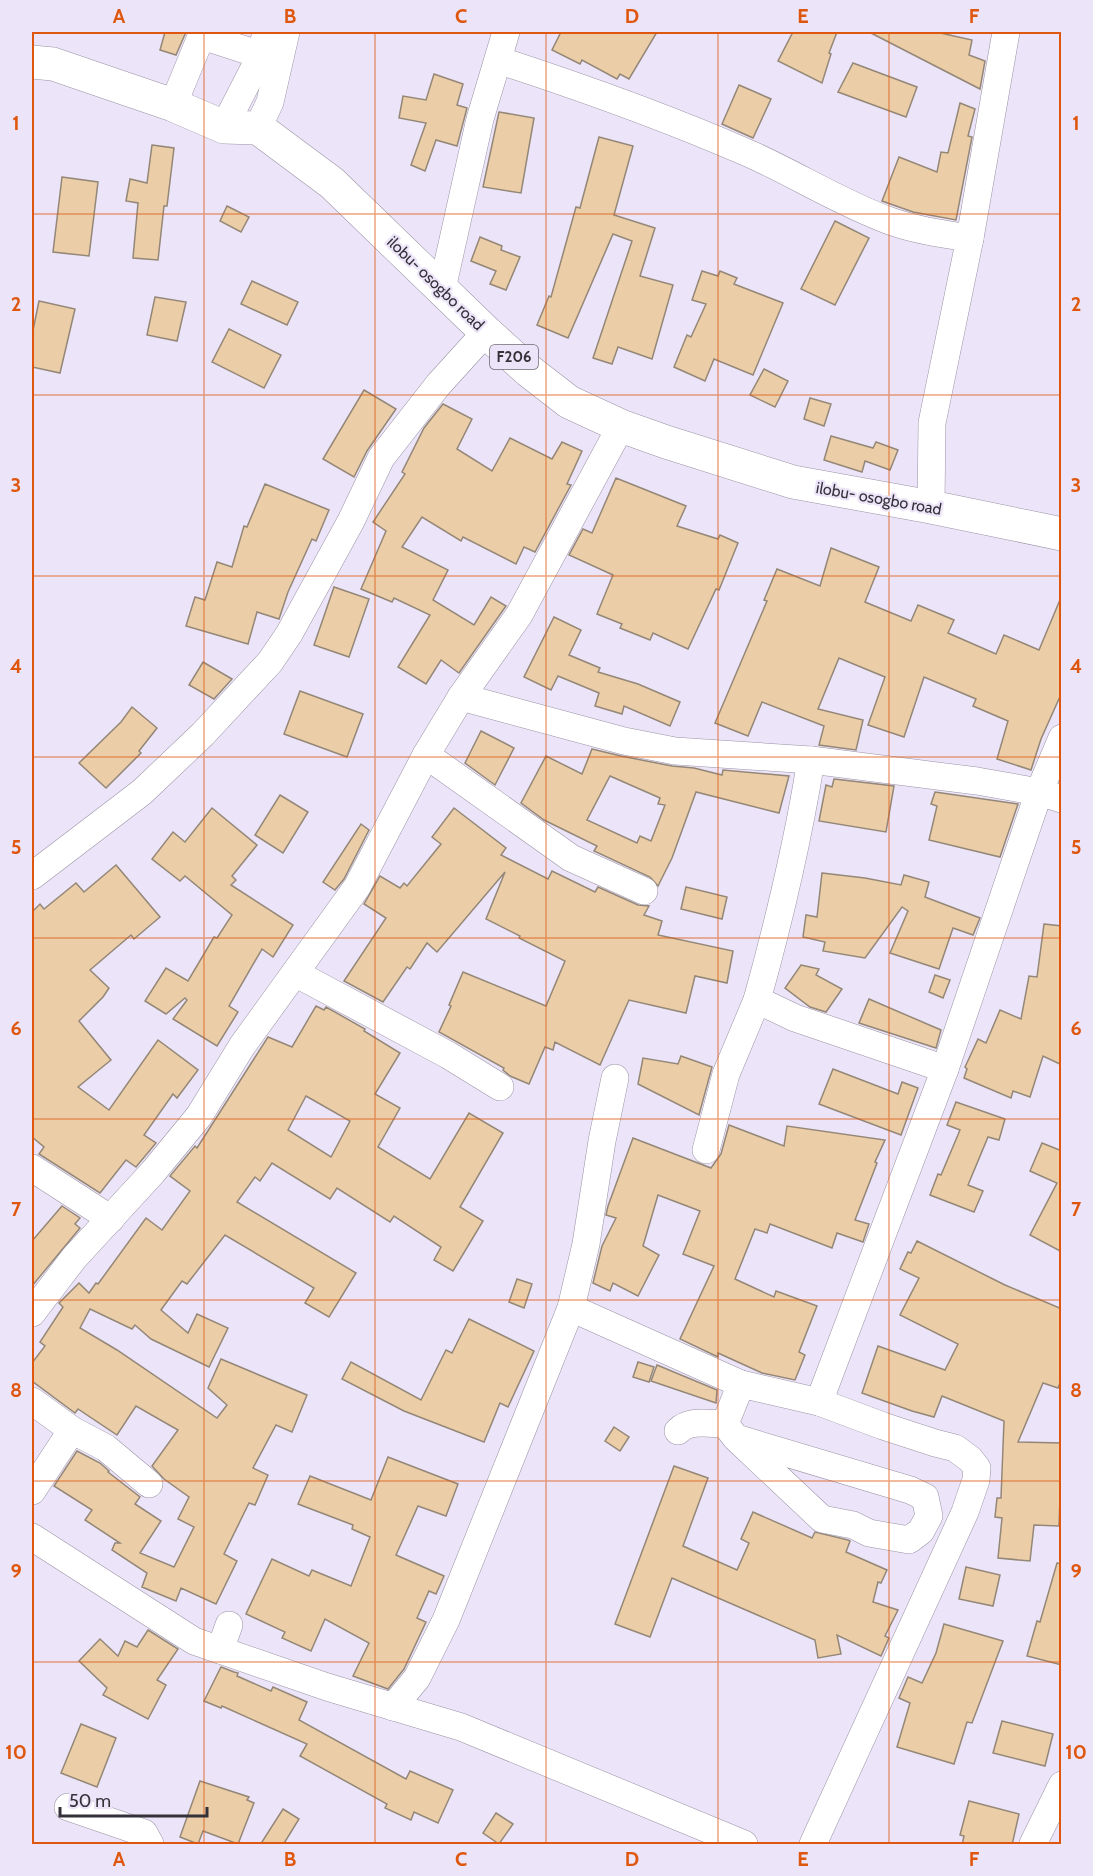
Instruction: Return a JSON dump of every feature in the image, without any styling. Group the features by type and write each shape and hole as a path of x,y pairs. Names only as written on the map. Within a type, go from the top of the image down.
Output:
{"main road":[{"path":"32,62 53,64 173,105 224,127 258,128"},
{"name":"ilobu- osogbo road","path":"258,128 332,183 486,332 568,402 621,426 793,482 1062,534"}],"street":[{"path":"258,128 270,102 286,32"},
{"path":"442,289 480,119 506,32"},
{"path":"931,507 932,423 970,238 1006,32"},
{"path":"173,105 202,34 263,43 224,127"},
{"path":"498,60 657,115 752,155 843,201 891,221 970,238"},
{"path":"32,876 141,792 203,734 270,662 289,634 351,521 381,459 438,385 486,332"},
{"path":"32,1313 74,1258 153,1172 199,1116 242,1047 357,887 426,755 461,697 519,615 621,426"},
{"path":"461,697 624,741 675,751 811,760 977,781 1050,796"},
{"path":"819,1402 1050,796 1062,738"},
{"path":"426,755 571,858 644,891"},
{"path":"706,1150 726,1074 757,1000 774,939 802,816 811,760"},
{"path":"295,973 448,1055 500,1087"},
{"path":"757,1000 795,1018 945,1069"},
{"path":"393,1707 417,1678 446,1620 571,1308 586,1244 602,1141 615,1078"},
{"path":"32,1168 111,1219"},
{"path":"571,1308 741,1384 819,1402 883,1426 956,1448 977,1468 976,1480 965,1512 813,1845"},
{"path":"730,1431 741,1384"},
{"path":"32,1401 72,1431 105,1448 149,1484"},
{"path":"678,1431 684,1425 691,1423 730,1431 910,1490 925,1497 929,1516 921,1531 909,1540 869,1533 853,1525 822,1519 730,1431"},
{"path":"32,1491 72,1431"},
{"path":"32,1537 194,1641 225,1637 327,1687 461,1727 744,1845"},
{"path":"1033,1845 1062,1785"},
{"path":"68,1808 144,1833 150,1845"}],"building":[{"path":"165,32 186,32 176,55 160,50"},
{"path":"561,32 657,32 629,79 620,74 617,79 582,60 580,64 552,50"},
{"path":"793,32 837,32 822,83 778,61"},
{"path":"869,32 936,32 972,40 969,55 985,61 980,89"},
{"path":"853,63 917,87 906,117 838,92"},
{"path":"434,74 463,84 457,105 467,108 457,146 436,140 425,171 411,165 426,123 399,118 403,96 426,100"},
{"path":"739,85 771,99 753,138 722,124"},
{"path":"960,103 975,109 968,136 972,137 956,220 913,212 882,201 899,157 937,172 941,152 948,153"},
{"path":"499,112 534,118 521,193 483,187"},
{"path":"599,137 633,146 614,215 655,228 640,276 673,285 652,359 618,347 612,364 593,358 632,241 613,234 568,338 537,325 549,296 551,297 576,207 580,208"},
{"path":"152,145 174,148 158,260 133,258 138,203 126,201 130,179 147,183"},
{"path":"62,177 98,182 89,256 53,252"},
{"path":"227,206 249,217 241,232 220,221"},
{"path":"835,221 869,238 835,305 801,289"},
{"path":"480,237 502,246 501,250 520,257 506,290 490,284 496,271 471,261"},
{"path":"702,271 718,276 720,271 737,278 734,284 783,303 753,375 714,359 705,381 674,367 687,335 691,337 706,304 692,300"},
{"path":"252,281 298,302 287,325 241,304"},
{"path":"155,297 186,302 177,341 147,335"},
{"path":"39,301 75,309 60,373 32,367 32,335"},
{"path":"229,329 281,355 264,388 212,362"},
{"path":"764,369 788,381 775,407 750,395"},
{"path":"364,390 396,409 367,451 354,477 323,459"},
{"path":"810,398 831,404 824,426 804,419"},
{"path":"443,404 472,419 457,449 492,471 510,438 552,459 562,442 582,451 567,484 571,485 535,552 524,547 516,564 463,537 461,541 422,517 402,547 448,570 433,600 474,625 491,597 506,606 459,673 441,660 426,684 398,667 430,615 394,598 392,602 361,589 386,531 373,522 405,474 402,472 424,428"},
{"path":"831,436 873,448 876,442 898,450 890,470 865,461 862,472 824,460"},
{"path":"616,478 686,506 677,526 718,539 720,535 738,543 719,590 716,589 688,649 653,633 650,640 620,628 622,624 597,614 613,575 569,555 583,529 592,533"},
{"path":"265,484 329,510 316,541 312,539 288,592 279,619 257,612 248,644 186,626 195,597 205,600 217,562 232,567 244,526 247,527"},
{"path":"831,548 879,567 865,602 911,621 918,605 954,620 948,633 996,654 1004,635 1039,650 1062,595 1062,692 1041,739 1031,770 997,759 1008,721 973,706 976,699 924,677 904,737 868,725 885,677 839,658 818,709 863,720 856,750 819,745 824,726 762,702 748,736 715,723 767,601 764,600 777,569 820,586"},
{"path":"334,587 369,599 349,657 314,645"},
{"path":"554,617 581,630 569,655 600,668 598,672 638,684 680,702 670,726 624,706 622,714 595,706 599,693 558,676 551,690 524,677"},
{"path":"203,662 232,679 214,699 189,685"},
{"path":"300,691 363,714 347,757 284,734"},
{"path":"132,707 157,728 139,751 141,753 106,788 79,763 121,722"},
{"path":"481,731 514,748 495,785 465,763"},
{"path":"592,749 722,775 723,770 789,776 779,813 696,792 672,858 658,886 650,877 594,851 597,846 544,820 521,803 546,756 582,774","holes":["610,776 660,798 658,804 665,805 651,841 640,836 637,843 587,820"]},
{"path":"834,779 894,786 886,832 819,821 826,785 832,787"},
{"path":"935,792 1018,804 1000,857 929,840 937,806 931,804"},
{"path":"280,795 308,812 283,853 255,835"},
{"path":"212,808 257,845 232,876 236,880 231,885 293,925 273,957 262,949 229,1006 238,1012 217,1046 173,1019 187,1000 185,998 166,1014 145,1001 166,968 188,981 214,937 217,938 232,915 185,876 180,881 152,859 173,832 185,842"},
{"path":"454,808 506,848 501,855 548,879 552,871 595,892 598,887 638,905 649,906 644,915 662,921 658,935 733,951 727,983 695,976 686,1013 629,1000 600,1065 555,1042 553,1050 545,1047 529,1084 510,1076 503,1070 504,1068 439,1032 463,972 546,1006 565,961 486,919 505,872 437,952 427,943 410,969 407,967 383,1002 344,981 386,918 364,904 380,876 400,888 404,883 407,886 441,844 432,837"},
{"path":"361,824 369,830 344,879 335,890 323,882"},
{"path":"116,865 160,917 134,939 131,935 90,970 109,988 79,1021 111,1060 78,1087 109,1110 158,1040 198,1070 177,1098 173,1094 144,1135 156,1143 136,1167 126,1160 100,1193 39,1154 44,1147 32,1137 32,912 40,904 44,909 76,883 84,892"},
{"path":"822,873 901,885 904,875 929,882 925,897 980,918 973,935 953,928 939,969 890,953 908,911 902,907 865,958 823,951 825,942 803,937 806,915 817,917"},
{"path":"686,887 727,897 722,919 681,909"},
{"path":"1044,924 1062,926 1062,1065 1043,1056 1030,1097 1013,1091 1011,1098 964,1078 967,1069 965,1067 978,1039 986,1043 1000,1010 1021,1019 1029,976 1037,977"},
{"path":"801,965 819,969 816,975 842,989 826,1012 810,1007 785,988"},
{"path":"935,975 950,980 943,998 929,992"},
{"path":"869,999 941,1030 936,1048 859,1023"},
{"path":"316,1006 324,1010 326,1007 365,1029 364,1031 400,1053 375,1094 400,1108 378,1147 430,1179 469,1113 503,1133 460,1207 483,1221 453,1271 434,1260 441,1247 394,1216 390,1222 337,1188 330,1199 272,1163 260,1181 255,1177 237,1202 356,1273 329,1317 305,1303 314,1288 225,1235 187,1284 182,1281 161,1310 188,1333 197,1314 228,1328 209,1367 151,1339 135,1325 132,1329 90,1309 80,1328 117,1350 217,1418 227,1405 208,1388 221,1359 307,1395 292,1432 276,1425 253,1468 268,1475 255,1505 249,1503 224,1554 237,1561 216,1604 181,1588 176,1601 142,1587 147,1573 112,1550 115,1543 120,1543 85,1520 92,1510 54,1486 77,1451 100,1463 140,1497 135,1504 161,1521 140,1553 174,1567 194,1527 178,1519 189,1497 164,1479 152,1466 178,1430 136,1406 117,1435 78,1409 75,1413 32,1381 32,1363 45,1346 40,1342 63,1307 59,1303 79,1283 89,1293 146,1218 162,1230 190,1191 170,1176 195,1146 197,1148 268,1037 292,1047","holes":["306,1096 350,1121 331,1157 288,1130"]},
{"path":"681,1056 712,1067 699,1115 638,1084 643,1058 678,1064"},
{"path":"833,1069 898,1094 902,1082 918,1088 901,1135 819,1104"},
{"path":"956,1102 1005,1119 999,1140 988,1137 968,1185 983,1191 974,1212 930,1195 960,1130 947,1125"},
{"path":"729,1125 784,1146 787,1126 885,1140 855,1220 869,1224 863,1242 837,1233 832,1248 770,1224 767,1233 755,1229 735,1279 774,1297 776,1291 817,1306 799,1352 805,1355 795,1380 762,1373 718,1353 718,1357 680,1339 714,1266 683,1254 700,1211 658,1195 643,1246 659,1255 638,1296 613,1283 610,1291 593,1283 602,1246 616,1218 606,1215 608,1206 633,1138 711,1168 721,1154"},
{"path":"1042,1143 1062,1151 1062,1252 1030,1235 1057,1183 1030,1171"},
{"path":"62,1206 80,1218 75,1224 80,1228 32,1286 32,1241"},
{"path":"917,1241 1005,1285 1062,1309 1062,1378 1058,1388 1043,1383 1018,1442 1062,1443 1059,1526 1034,1525 1030,1561 998,1558 1002,1518 995,1517 997,1498 1001,1498 1004,1421 942,1396 934,1417 862,1393 878,1346 945,1370 958,1344 900,1315 919,1278 900,1269 908,1252 911,1253"},
{"path":"517,1279 532,1284 524,1308 509,1302"},
{"path":"469,1319 534,1351 508,1407 500,1403 484,1442 404,1411 342,1379 351,1362 421,1400 446,1350 452,1353"},
{"path":"638,1362 654,1367 649,1382 633,1377"},
{"path":"657,1365 717,1390 716,1403 651,1381"},
{"path":"614,1427 629,1437 620,1451 605,1441"},
{"path":"388,1457 458,1484 446,1516 418,1506 396,1555 444,1576 436,1594 429,1591 417,1618 426,1622 404,1669 388,1689 353,1676 369,1643 325,1619 311,1651 282,1638 285,1632 246,1614 272,1559 309,1576 312,1570 351,1586 370,1537 352,1529 353,1525 298,1504 310,1476 371,1500"},
{"path":"674,1466 708,1478 683,1546 737,1570 749,1543 741,1539 753,1512 812,1538 815,1532 848,1540 850,1541 846,1552 887,1570 881,1583 878,1582 873,1602 898,1610 885,1636 889,1638 881,1656 837,1635 841,1654 818,1658 815,1640 672,1578 650,1637 615,1624"},
{"path":"1057,1563 1062,1564 1062,1665 1027,1656 1037,1621 1040,1622"},
{"path":"966,1567 1000,1575 993,1606 959,1599"},
{"path":"944,1624 1003,1641 972,1723 967,1722 954,1764 897,1747 910,1703 899,1698 908,1677 922,1683 936,1653"},
{"path":"148,1630 178,1649 157,1680 166,1685 148,1719 103,1695 107,1688 79,1661 100,1639 118,1656 125,1641 137,1647"},
{"path":"221,1667 238,1673 237,1676 271,1691 273,1687 307,1702 299,1720 406,1779 410,1771 453,1790 438,1823 414,1812 411,1820 385,1808 387,1804 300,1756 307,1744 222,1706 221,1708 204,1701"},
{"path":"1002,1721 1053,1734 1045,1766 993,1753"},
{"path":"81,1724 116,1738 97,1787 61,1773"},
{"path":"200,1781 249,1797 247,1800 254,1803 238,1844 203,1831 198,1844 180,1837"},
{"path":"969,1801 1019,1814 1012,1845 962,1845 964,1836 960,1835"},
{"path":"283,1809 299,1819 283,1845 260,1845"},
{"path":"496,1813 513,1824 499,1844 483,1833"}]}
